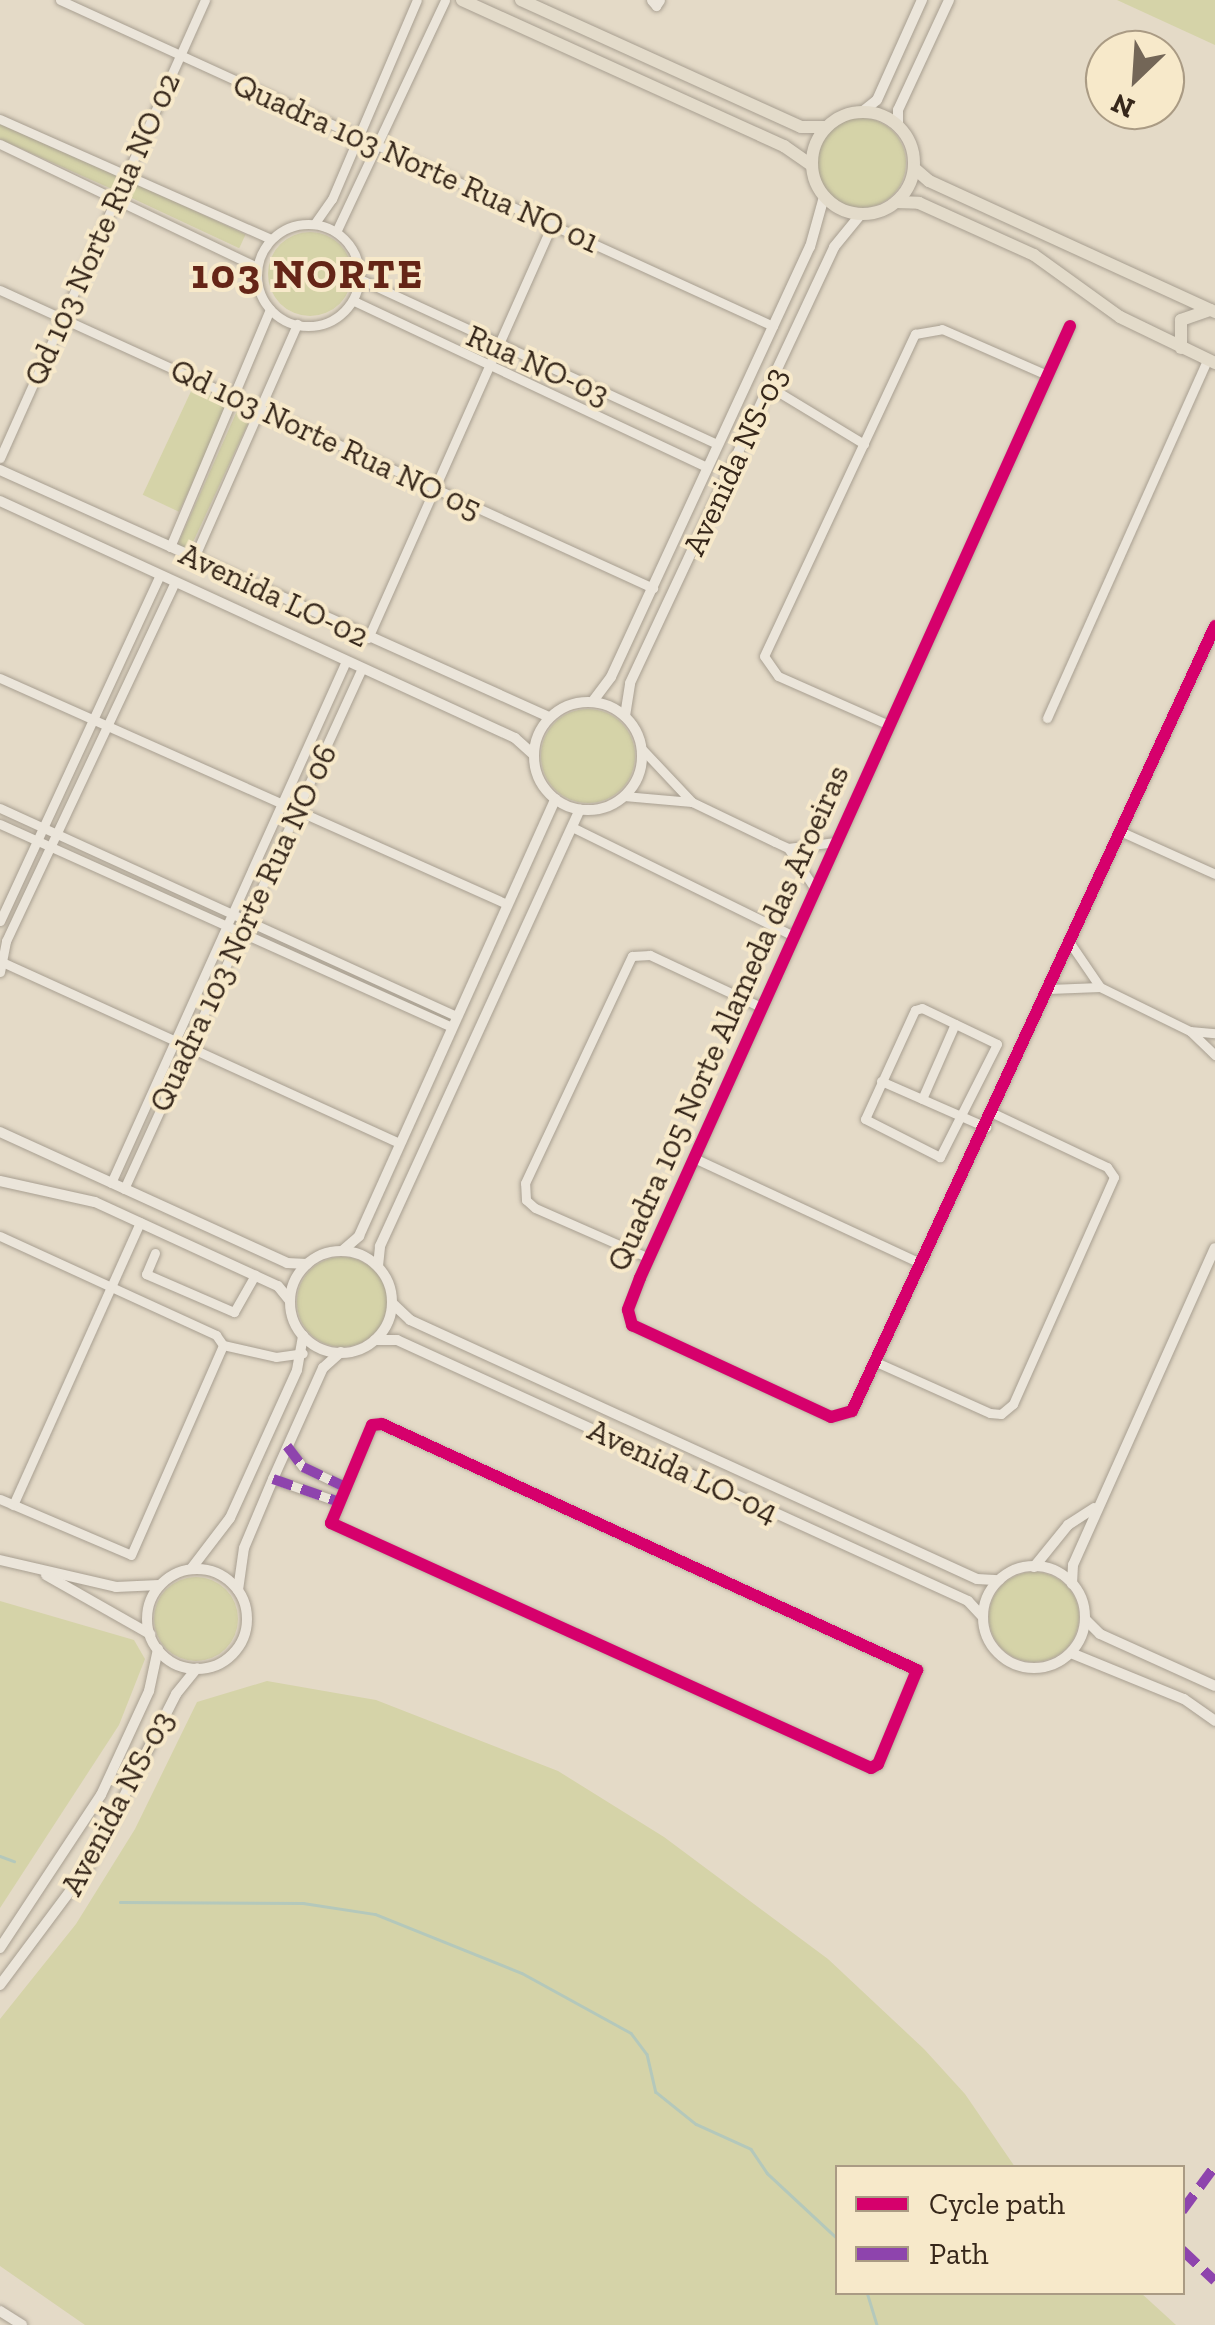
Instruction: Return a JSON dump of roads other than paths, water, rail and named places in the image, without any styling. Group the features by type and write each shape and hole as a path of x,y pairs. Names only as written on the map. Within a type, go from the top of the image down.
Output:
{"main road":[{"path":"462,0 784,146 811,165 824,197 861,214 896,202 920,203 1034,254 1120,318 1213,362"},
{"path":"521,0 801,127 826,128 862,112 898,125 912,149 914,168 896,202"},
{"path":"811,165 826,128"},
{"path":"914,168 929,181 1214,311"},
{"path":"1181,348 1176,330 1183,317 1214,311"}],"street":[{"name":"Quadra 103 Norte Rua NO 01","path":"60,0 772,326"},
{"name":"Qd 103 Norte Rua NO 02","path":"0,458 205,0"},
{"path":"315,223 417,0"},
{"path":"336,232 445,0"},
{"path":"651,0 654,6 660,0"},
{"path":"862,112 877,100 922,0"},
{"path":"898,125 898,110 949,0"},
{"path":"0,120 271,240"},
{"path":"0,144 257,266"},
{"name":"Avenida NS-03","path":"592,702 653,588 810,247 824,197"},
{"name":"Avenida NS-03","path":"625,716 630,683 834,247 861,214"},
{"path":"170,547 238,397 270,309 257,266 271,240 288,227 315,223 336,232 358,260 362,280 354,300 328,322 296,324 270,309"},
{"path":"368,638 430,487 499,347 552,223"},
{"name":"Rua NO-03","path":"362,280 499,347 717,444"},
{"name":"Qd 103 Norte Rua NO 05","path":"0,290 653,588"},
{"path":"354,300 707,467"},
{"path":"194,558 296,324"},
{"name":"Quadra 105 Norte Alameda das Aroeiras","path":"1070,326 649,1258 629,1321 672,1345 836,1419 852,1411 1215,626"},
{"path":"890,726 778,676 764,659 922,330 942,329 1047,375"},
{"path":"1047,718 1213,362"},
{"path":"770,387 864,444"},
{"name":"Avenida LO-02","path":"0,470 549,717"},
{"name":"Avenida LO-02","path":"0,501 515,738 533,754"},
{"path":"0,922 160,575"},
{"path":"175,582 6,941 1,966 399,1143"},
{"name":"Quadra 103 Norte Rua NO 06","path":"110,1182 346,661"},
{"name":"Quadra 103 Norte Rua NO 06","path":"124,1189 362,668"},
{"path":"0,678 295,814 507,904"},
{"path":"692,802 642,749 625,716 592,702 549,717 533,754 539,781 555,799 580,810 624,796 692,802 788,848 815,889"},
{"path":"624,796 635,782 642,749"},
{"path":"0,1132 286,1262 307,1264 342,1251 359,1236 555,799"},
{"path":"0,808 453,1021"},
{"path":"303,1335 341,1352 375,1340 392,1303 378,1266 380,1246 580,810"},
{"path":"0,824 239,933 453,1021"},
{"path":"572,827 794,936"},
{"path":"1122,832 1215,874"},
{"path":"788,848 836,842"},
{"path":"1070,943 1100,988"},
{"path":"649,1258 535,1208 526,1200 525,1184 632,956 650,955 761,1007"},
{"path":"1049,989 1100,988 1190,1031 1215,1056"},
{"path":"915,1010 956,1024 996,1044 947,1153 933,1155 866,1123 915,1010"},
{"path":"922,1098 956,1024"},
{"path":"1190,1031 1215,1033"},
{"path":"876,1362 990,1414 1001,1414 1013,1404 1114,1178 1107,1167 990,1119 882,1082"},
{"path":"694,1158 922,1264"},
{"path":"0,1181 78,1196 278,1286 290,1301 303,1335 303,1353 220,1537 191,1569 160,1584 116,1587 0,1560"},
{"path":"12,1505 140,1222"},
{"path":"0,1236 216,1335 222,1345 276,1357 303,1353"},
{"path":"1215,1248 1072,1568 1072,1584 1085,1620 1100,1634 1215,1686"},
{"path":"342,1251 378,1266"},
{"path":"155,1253 148,1276 234,1312 255,1275"},
{"path":"290,1301 307,1264"},
{"name":"Avenida LO-04","path":"392,1303 410,1320 977,1579 999,1580"},
{"name":"Avenida LO-04","path":"375,1340 398,1340 932,1584 970,1602 983,1618"},
{"path":"0,1499 131,1555 222,1345"},
{"name":"Avenida NS-03","path":"0,1985 88,1867 176,1694 197,1668 220,1663 240,1643 246,1618 238,1591 245,1544 323,1368 341,1352"},
{"path":"382,1424 918,1670 920,1677 871,1768 331,1523 336,1501 372,1425 382,1424"},
{"path":"288,1446 303,1467 343,1486"},
{"path":"273,1479 336,1501"},
{"path":"1101,1500 1068,1526 1034,1567 999,1580 983,1618 992,1647 1014,1664 1042,1668 1070,1653 1086,1654 1184,1699 1215,1721"},
{"path":"1034,1567 1072,1584"},
{"path":"37,1569 81,1601 150,1634"},
{"path":"191,1569 218,1574 238,1591"},
{"path":"160,1584 148,1607 150,1634 158,1649 174,1663 197,1668"},
{"path":"1070,1653 1085,1620"},
{"name":"Avenida NS-03","path":"0,1948 101,1795 149,1691 158,1649"},
{"path":"0,2311 22,2325"}],"waterway":[{"path":"0,1856 14,1861"},
{"path":"120,1902 303,1903 375,1914 522,1973 631,2033 647,2054 656,2092 696,2124 751,2149 767,2173 835,2236"},
{"path":"868,2295 877,2325"}],"district":[{"name":"103 NORTE","path":"308,274"}]}
